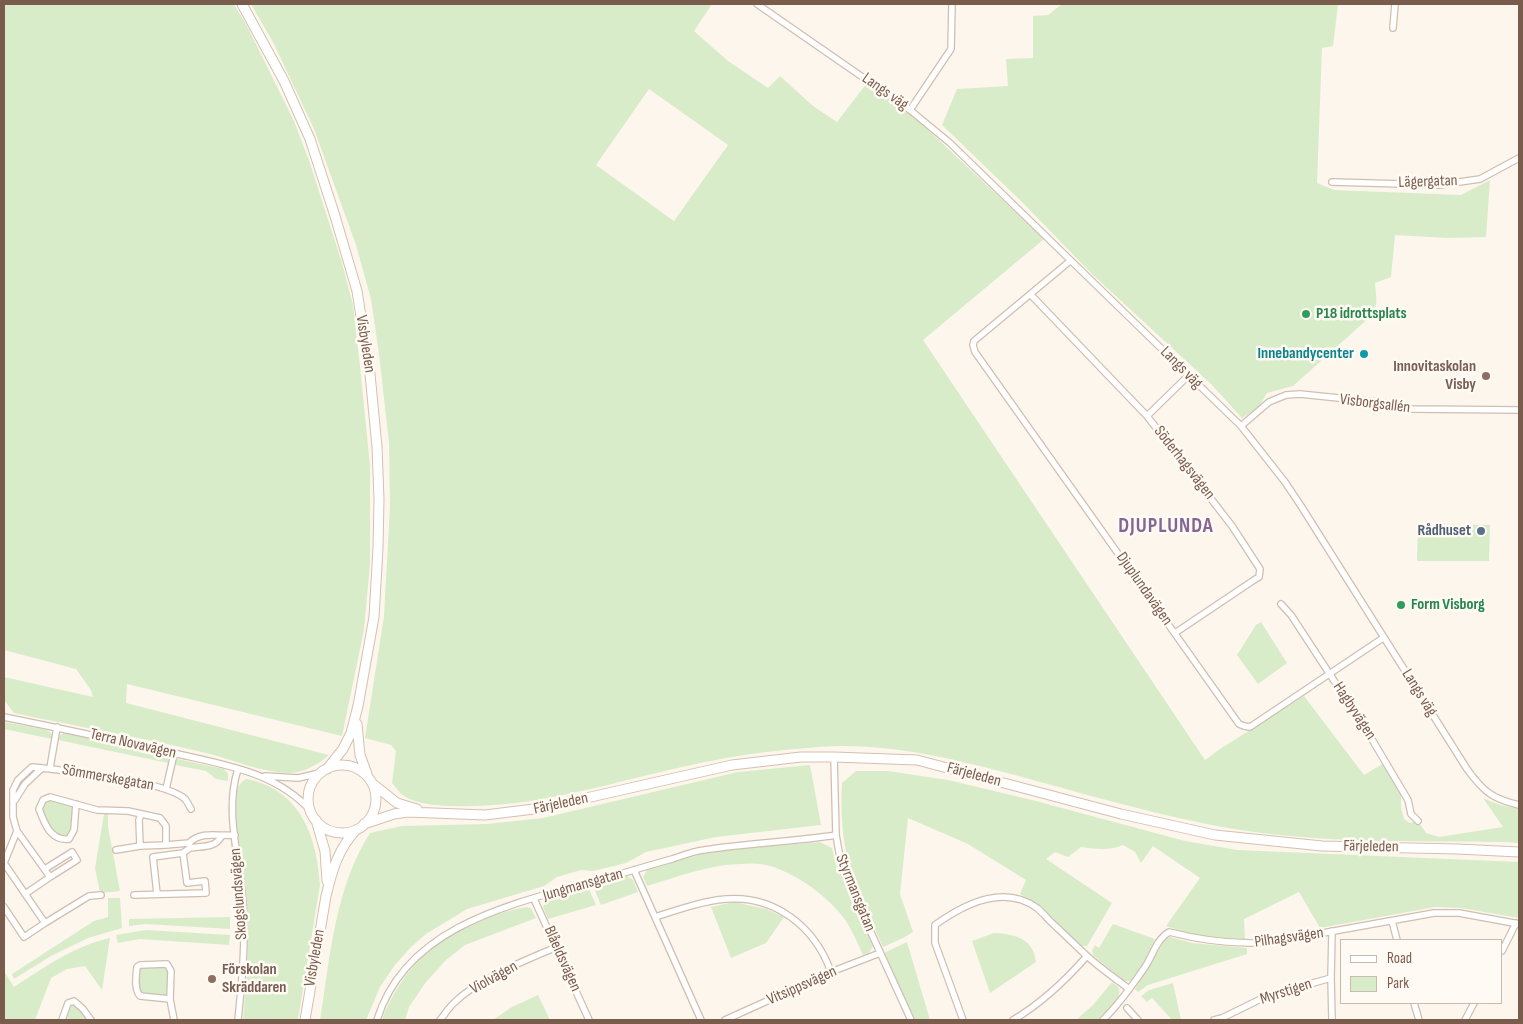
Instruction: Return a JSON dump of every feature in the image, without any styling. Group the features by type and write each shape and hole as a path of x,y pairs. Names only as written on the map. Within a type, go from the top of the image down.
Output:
{"main road":[{"name":"Visbyleden","path":"242,4 284,81 310,139 336,216 356,291 366,342 377,447 379,499 374,616 358,706 348,741 338,756 323,771"},
{"name":"Visbyleden","path":"358,706 358,743 370,780"},
{"name":"Färjeleden","path":"360,827 394,814 429,812 485,815 512,813 542,808 732,765 801,757 834,757 917,760 1121,814 1215,835 1322,846 1519,852"},
{"path":"340,765 348,766 357,768 370,780 376,797 375,806 370,818 360,827 348,832 334,831 322,825 313,815 309,803 310,790 315,779 323,771 340,765"},
{"name":"Färjeleden","path":"370,780 397,803 429,812"},
{"name":"Visbyleden","path":"313,815 323,844 326,864 326,896"},
{"name":"Visbyleden","path":"305,1020 326,896 338,855 344,844 360,827"}],"street":[{"name":"Langs väg","path":"757,4 910,110 950,143 1241,426 1285,482 1301,506 1480,787 1499,800 1519,805"},
{"path":"910,110 951,49 952,4"},
{"path":"1393,28 1395,4"},
{"name":"Lägergatan","path":"1332,182 1438,185 1480,179 1519,158"},
{"name":"Djuplundavägen","path":"1070,261 974,341 975,352 1239,724 1250,727 1384,638"},
{"name":"Söderhagsvägen","path":"1031,294 1147,416 1232,526 1260,569 1258,576 1254,580 1175,633"},
{"name":"Söderhagsvägen","path":"1147,416 1188,376"},
{"name":"Visborgsallén","path":"1241,426 1268,402 1286,395 1300,394 1377,402 1412,409 1519,410"},
{"name":"Hagbyvägen","path":"1282,604 1330,673 1408,800 1411,814 1418,821"},
{"name":"Terra Novavägen","path":"4,717 205,759 261,776 290,791 313,815"},
{"name":"Sömmerskegatan","path":"50,768 57,727"},
{"name":"Sömmerskegatan","path":"166,789 174,754"},
{"name":"Styrmansgatan","path":"834,757 836,835 842,869 910,1020"},
{"name":"Sömmerskegatan","path":"50,877 17,832 13,817 14,790 18,780 32,767 50,768 130,781 166,789 185,799 191,809"},
{"name":"Sömmerskegatan","path":"13,804 19,791 42,768"},
{"name":"Skogslundsvägen","path":"238,769 232,796 243,902 242,972 238,1020"},
{"name":"Terra Novavägen","path":"261,776 298,778 323,771"},
{"path":"76,804 74,830 69,839 61,840 54,837 38,809 42,800 50,797 76,804 97,810 110,809 160,818 166,826 166,845"},
{"path":"140,846 139,820 141,814"},
{"path":"17,832 4,863 45,923"},
{"path":"157,894 153,857 183,853 194,838 202,835 221,837 235,835"},
{"name":"Jungmansgatan","path":"377,1020 388,994 401,974 419,955 438,939 480,916 702,850 836,835"},
{"path":"116,850 140,846 212,845 219,842 221,837"},
{"path":"25,894 77,860 72,852 45,869"},
{"path":"183,853 188,893"},
{"path":"634,870 701,1020"},
{"path":"134,895 206,893 205,881 187,883"},
{"path":"4,907 24,937 89,896 100,895"},
{"path":"963,1020 935,943 935,925 974,902 994,897 1025,901 1038,909 1087,956 1129,990"},
{"name":"Blåeldsvägen","path":"534,899 590,1020"},
{"path":"655,917 725,899 762,902 800,923 816,943 831,972"},
{"name":"Pilhagsvägen","path":"1103,1020 1129,990 1147,965 1162,937 1170,932 1194,939 1247,944 1273,942 1434,913 1459,914 1518,923"},
{"path":"1392,921 1397,939"},
{"path":"1503,949 1518,923"},
{"path":"1332,932 1332,1020"},
{"name":"Violvägen","path":"440,1020 454,1002 470,989 557,947"},
{"name":"Vitsippsvägen","path":"725,1020 831,972 880,953"},
{"path":"1013,1020 1029,1011 1063,984 1087,956"},
{"path":"170,999 140,996 136,980 137,967 140,965 167,964 170,971 170,999 174,1020"},
{"name":"Myrstigen","path":"1214,1020 1267,996 1331,978"},
{"path":"62,1020 68,1003 74,1001 91,1020"},
{"path":"1414,1004 1419,1020"},
{"path":"1465,1020 1473,1004"},
{"path":"1127,1008 1138,1020"}],"green space":[{"path":"4,4 234,4 247,26 294,121 310,163 342,263 353,305 370,466 370,563 364,630 342,736 127,684 126,703 329,755 305,770 294,773 268,771 186,748 14,713 4,700 4,677 93,697 91,690 76,669 4,650"},
{"path":"251,4 712,4 694,31 728,61 768,88 780,76 813,106 837,122 867,83 905,109 1044,239 923,340 1205,760 1304,696 1364,775 1384,763 1401,793 1401,808 1404,819 1410,823 1418,821 1426,833 1439,837 1503,827 1483,798 1500,805 1519,809 1519,843 1352,840 1277,835 1239,830 1108,801 942,757 868,747 818,747 742,755 554,797 487,806 441,806 421,803 404,796 392,783 396,751 391,745 365,738 384,616 390,507 389,443 371,299 356,245 314,129 274,44","holes":["649,89 728,145 674,221 596,165"]},
{"path":"1062,4 1338,4 1333,46 1322,48 1317,183 1334,190 1461,195 1490,180 1486,237 1447,238 1395,235 1391,277 1375,283 1376,305 1371,316 1293,386 1267,393 1259,407 1242,418 1211,384 1092,274 1022,202 942,125 957,89 1008,86 1006,59 1033,58 1033,16 1048,15"},
{"path":"1418,524 1490,525 1489,561 1417,561"},
{"path":"1261,622 1287,663 1258,684 1237,655 1256,625"},
{"path":"4,722 47,730 52,734 52,739 4,729"},
{"path":"64,733 165,754 168,763 58,740 60,735"},
{"path":"177,759 224,769 228,774 228,781 216,779 206,771 175,765"},
{"path":"810,765 821,825 716,837 646,852 626,863 593,871 581,870 557,877 544,886 467,909 426,934 411,947 395,965 380,987 366,1020 320,1020 331,948 341,900 358,854 370,833 402,826 487,824 543,818 738,772"},
{"path":"856,771 888,771 948,780 1036,801 1185,841 1237,850 1519,862 1519,918 1461,908 1435,907 1320,928 1299,892 1244,919 1245,939 1194,936 1166,926 1200,878 1153,846 1141,863 1135,852 1123,845 1107,849 1081,847 1068,857 1055,852 1046,859 1112,903 1087,946 1082,946 1040,906 1020,894 1026,880 968,844 908,818 900,894 913,932 883,947 853,879 845,844 841,807 842,783"},
{"path":"246,779 265,784 280,793 292,804 302,817 315,849 320,885 298,1020 243,1020 248,916 238,834 236,794 240,784"},
{"path":"50,798 75,805 69,838 56,836 44,819 41,810 44,801"},
{"path":"104,814 108,814 108,827 120,891 100,893 95,868"},
{"path":"820,842 832,848 837,869 873,946 869,953 863,955 852,932 839,912 808,884 780,869 751,863 728,865 693,872 647,886 643,877 647,870 702,854"},
{"path":"627,876 633,880 638,892 601,905 593,886"},
{"path":"588,887 596,905 548,919 543,907 546,899"},
{"path":"108,898 120,898 122,928 88,938 51,956 14,979 12,974 94,921 108,917"},
{"path":"734,902 766,909 784,917 766,943 731,958 711,907"},
{"path":"526,907 531,908 536,918 465,945 446,960 426,982 409,1007 405,1020 382,1020 389,1003 409,971 436,945 467,925"},
{"path":"230,917 230,929 146,924 129,926 129,919"},
{"path":"1113,924 1155,939 1143,964 1130,981 1123,981 1093,955 1092,951 1095,945 1099,948"},
{"path":"146,930 230,935 229,945 140,939 118,943 116,935"},
{"path":"994,933 1022,939 1032,948 1036,962 990,993 972,941"},
{"path":"1170,937 1192,943 1247,948 1247,954 1148,985 1138,992 1135,989 1164,940"},
{"path":"110,938 102,990 85,966 67,969 51,978 35,1020 4,1020 4,971 14,987 72,952"},
{"path":"907,942 930,1020 915,1020 884,953"},
{"path":"166,965 170,971 169,998 151,997 139,992 138,968"},
{"path":"1112,982 1119,988 1119,993 1116,1002 1109,1010 1098,1020 1076,1020 1093,1005"},
{"path":"1173,983 1181,1020 1172,1020 1152,998 1147,1002 1141,996 1149,990"},
{"path":"538,995 550,1020 493,1020 512,1007"},
{"path":"74,1002 90,1020 63,1020 69,1004"}],"place":[{"name":"P18 idrottsplats","path":"1306,314"},
{"name":"Innebandycenter","path":"1364,354"},
{"name":"Innovitaskolan Visby","path":"1486,376"},
{"name":"Rådhuset","path":"1481,531"},
{"name":"Form Visborg","path":"1401,605"},
{"name":"Förskolan Skräddaren","path":"212,979"}],"district":[{"name":"DJUPLUNDA","path":"1166,527"}]}
